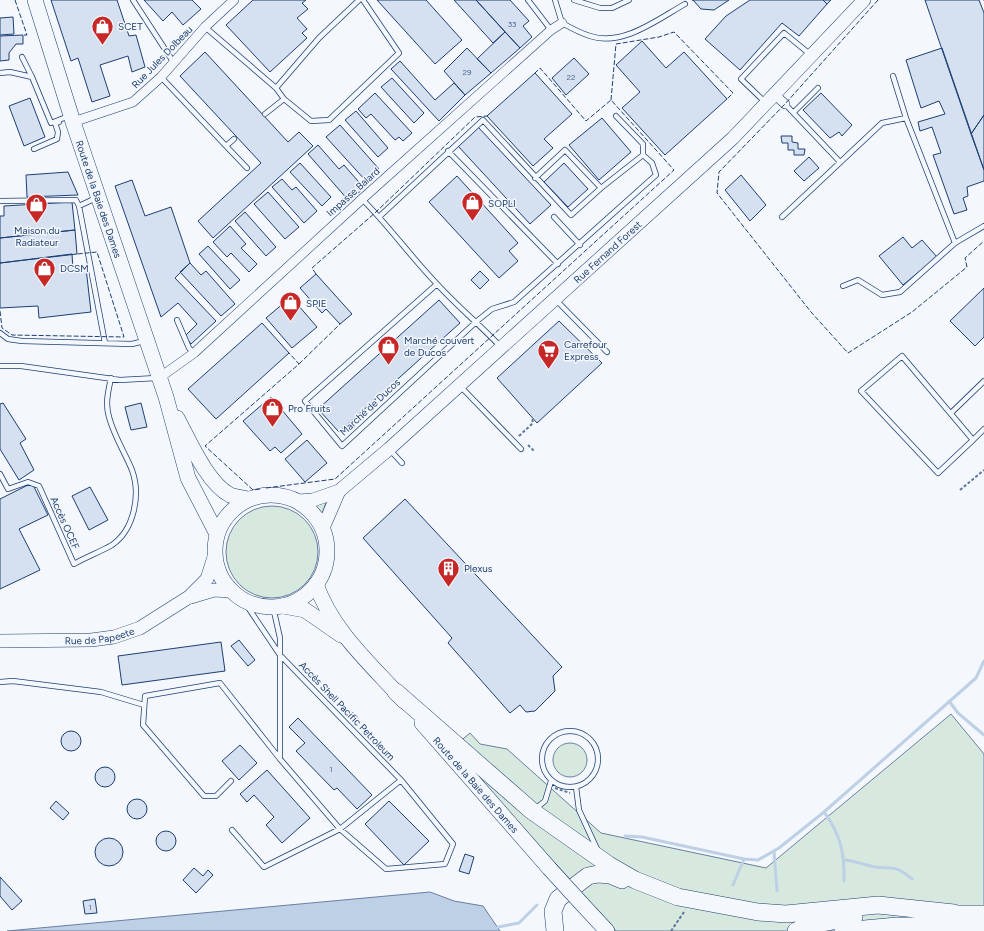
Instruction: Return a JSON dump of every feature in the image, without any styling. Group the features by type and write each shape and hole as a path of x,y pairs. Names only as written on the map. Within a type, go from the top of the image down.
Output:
{"highway":[{"path":"396,692 532,811 635,880 685,899"},
{"path":"555,931 553,911 558,898 588,876 598,874 610,874 656,896 685,899 758,912 786,914 878,905 954,913 984,914"},
{"path":"796,931 812,925 856,917 954,913"},
{"path":"843,931 897,926 984,926"},
{"path":"940,931 984,926"}],"main road":[{"name":"Route de la Baie des Dames","path":"35,0 72,118 166,397 188,478 217,534"},
{"name":"Route de la Baie des Dames","path":"166,397 211,478 222,490 231,495 248,499"},
{"path":"264,495 282,496 298,501 313,513 323,528 327,542 327,557 324,571 316,584 307,594 295,602 278,607 252,604 237,596 220,576 214,557 217,534 224,520 234,508 248,499 264,495"},
{"name":"Route de la Baie des Dames","path":"316,584 321,597 346,638 396,692 549,868 607,931"},
{"name":"Route de la Baie des Dames","path":"278,607 305,610 346,638"},
{"path":"584,907 594,931"}],"street":[{"name":"Rue Jules Dolbeau","path":"72,118 133,102 161,77 205,27 234,0"},
{"name":"Rue Fernand Forest","path":"298,501 313,500 339,492 389,449 733,138 771,100 864,0"},
{"name":"Impasse Balard","path":"159,378 194,353 362,199 551,30 562,22"},
{"path":"771,100 785,104"},
{"name":"Rue Fernand Forest","path":"323,528 339,492"},
{"name":"Rue de Papeete","path":"0,641 59,641 114,637 140,628 189,597 207,579 214,557"},
{"name":"Rue de Papeete","path":"189,597 214,590 237,596"}],"lane":[{"path":"133,0 174,62"},
{"path":"276,88 319,38 359,0"},
{"path":"205,27 276,88 284,99 311,120 328,120 399,53 362,0"},
{"path":"528,0 551,30"},
{"path":"555,0 562,22 592,37 612,38 631,33 686,4"},
{"path":"574,0 600,8 612,8 629,0"},
{"path":"771,100 741,79 784,33 812,56"},
{"path":"22,57 51,123 72,118"},
{"path":"0,73 10,72 32,77"},
{"path":"893,76 906,118 955,243"},
{"path":"161,77 247,168"},
{"path":"794,112 818,88"},
{"path":"265,114 284,99"},
{"path":"785,104 840,162"},
{"name":"Marché de Ducos","path":"437,284 305,401 342,446 477,321 492,309 514,302 580,245 656,175 652,163 643,155 643,144 616,116"},
{"path":"34,149 58,139 58,132 55,123 72,118"},
{"path":"782,217 882,123 906,118"},
{"path":"380,216 483,120 535,178 571,215 601,188 643,155"},
{"path":"226,146 234,139"},
{"path":"535,178 565,150 601,188"},
{"path":"448,151 558,264"},
{"path":"79,206 99,197"},
{"path":"362,199 380,216 437,284 477,321 502,348"},
{"path":"0,201 76,200 79,206 105,344"},
{"path":"554,217 580,245"},
{"path":"843,286 858,280 882,295 900,292 955,243 984,226"},
{"path":"555,299 607,352"},
{"path":"177,320 189,348 194,353"},
{"path":"0,333 8,338 22,341 132,344 147,340"},
{"path":"973,440 902,356 861,390 938,472 973,440 984,429"},
{"path":"0,366 20,366 111,378 159,378"},
{"name":"Accès OCEF","path":"0,474 8,489 28,482 39,486 74,564 113,544 128,528 134,511 135,490 132,472 109,417 107,396 111,378"},
{"path":"951,413 984,381"},
{"path":"460,385 520,449"},
{"path":"389,449 402,463"},
{"name":"Accès Shell Pacific Petroleum","path":"144,705 145,696 220,683 280,759 340,829 386,869 445,864 453,844 401,780 280,655 237,596"},
{"path":"278,607 280,655 280,759"},
{"path":"0,682 13,681 101,692 144,705 143,724 204,796 216,796 231,781"},
{"path":"575,731 583,734 595,745 599,763 596,772 591,779 576,787 558,785 551,780 542,766 541,757 547,743 557,734 575,731"},
{"path":"232,830 264,866 340,829 401,780"},
{"path":"532,811 545,801 551,780"},
{"path":"576,787 578,810 601,858"}],"path":[{"path":"519,436 533,423 532,418"},
{"path":"960,490 984,470"},
{"path":"550,786 570,794 571,799"},
{"path":"671,931 685,899"}],"shaded area":[{"path":"327,500 321,516 311,506"},
{"path":"272,506 290,510 305,519 314,534 318,552 314,570 305,585 290,594 272,598 254,594 239,585 230,570 226,552 230,534 239,519 254,510"},
{"path":"951,714 984,754 984,931 616,931 452,748 470,733 480,744 507,749 601,833 766,868"},
{"path":"567,743 573,743 577,744 584,750 587,760 586,767 580,774 573,777 567,777 563,776 556,770 553,763 553,757 554,753 560,746"}],"water":[{"path":"430,892 454,901 483,906 500,931 7,931"}],"building":[{"name":"SCET","path":"51,0 117,0 129,36 136,35 145,67 132,72 128,56 100,65 110,96 92,102 78,58 71,61"},
{"name":"SCET","path":"144,0 192,0 201,9 183,25 172,12 163,21"},
{"path":"253,0 306,0 302,3 308,9 297,18 307,29 302,33 307,38 270,72 226,25"},
{"path":"377,0 426,0 462,40 435,64"},
{"path":"454,0 476,0 505,32 493,43"},
{"path":"476,0 510,0 529,21 523,26 532,37 520,48"},
{"path":"693,0 729,0 714,10 701,9"},
{"path":"750,0 823,0 827,4 799,36 782,23 740,70 705,39 726,16"},
{"path":"823,0 831,0 827,4"},
{"path":"925,0 979,0 984,13 984,115 971,134"},
{"path":"13,17 14,34 0,35 0,18"},
{"path":"505,32 520,48 491,73 477,59"},
{"path":"23,35 23,44 16,44 9,53 9,60 0,61 0,36"},
{"path":"642,41 666,68 684,52 727,99 665,155 622,108 640,92 616,65"},
{"path":"467,48 491,73 465,95 444,71"},
{"path":"942,48 984,170 984,181 967,187 968,196 963,198 967,210 954,214 933,155 941,153 932,127 920,131 918,122 945,114 939,101 921,108 906,60"},
{"path":"205,52 288,142 299,132 313,146 213,238 198,221 261,163 180,76"},
{"path":"574,58 589,74 566,95 552,78"},
{"path":"400,61 435,100 454,83 465,95 439,121 391,69"},
{"path":"535,73 572,114 544,139 553,148 533,166 487,116"},
{"path":"392,78 424,113 414,123 381,87"},
{"path":"375,93 412,133 403,141 399,137 395,140 371,114 366,118 358,109"},
{"path":"821,93 852,125 842,136 839,132 830,138 803,110"},
{"path":"30,98 45,137 24,146 9,106"},
{"path":"356,111 388,148 378,157 345,120"},
{"path":"984,115 984,170 971,134"},
{"path":"602,118 631,152 599,180 569,145"},
{"path":"340,125 379,169 366,181 326,137"},
{"path":"478,127 551,205 530,224 458,146"},
{"path":"781,136 792,136 792,142 798,143 798,149 805,149 804,155 794,155 794,150 788,150 788,143 782,143"},
{"path":"318,145 339,169 344,165 364,188 349,201 308,154"},
{"path":"809,157 819,168 804,181 794,171"},
{"path":"300,163 331,197 322,206 290,172"},
{"path":"564,163 588,189 568,207 544,182"},
{"path":"68,172 78,195 27,197 26,175"},
{"path":"741,175 766,205 750,221 725,190"},
{"name":"SOPLI","path":"457,176 518,243 509,251 518,261 499,278 429,202"},
{"path":"282,179 292,190 296,187 317,211 304,223 272,187"},
{"path":"132,180 145,216 171,207 190,263 175,278 216,321 191,344 185,336 197,324 178,303 161,317 115,186"},
{"path":"268,192 299,227 285,239 254,204"},
{"name":"Maison du Radiateur","path":"72,202 75,230 0,238 0,216 4,216 4,206"},
{"path":"245,212 276,247 266,256 235,221"},
{"path":"230,226 246,244 241,248 257,264 249,272 231,253 227,257 213,242"},
{"path":"75,230 77,254 0,263 0,238"},
{"path":"903,237 912,248 922,240 937,257 903,285 879,256"},
{"path":"208,246 240,280 230,289 199,254"},
{"name":"DCSM","path":"72,254 73,269 86,268 91,312 39,318 38,306 0,308 0,263"},
{"path":"190,263 201,275 206,271 235,304 221,316 180,272"},
{"path":"480,271 489,280 480,289 471,280"},
{"path":"316,274 352,314 340,324 326,309 322,313 300,288"},
{"path":"984,288 984,337 975,346 950,321"},
{"name":"SPIE","path":"291,297 317,327 292,348 266,318"},
{"name":"Marché couvert de Ducos","path":"439,300 460,323 339,432 318,409"},
{"name":"Carrefour Express","path":"559,321 602,363 537,423 497,378"},
{"path":"262,323 289,353 216,419 188,389"},
{"name":"Pro Fruits","path":"271,397 302,434 281,453 275,447 270,451 243,421"},
{"path":"3,403 26,439 20,443 34,470 19,480 0,449 0,404"},
{"path":"141,403 147,427 131,430 125,407"},
{"path":"307,440 327,463 305,482 285,459"},
{"path":"32,483 48,515 19,529 40,570 0,589 0,499"},
{"path":"90,487 108,520 89,530 72,496"},
{"name":"Plexus","path":"405,499 562,667 553,676 555,691 535,711 526,712 520,705 510,713 448,643 452,638 363,538"},
{"path":"239,640 255,660 248,666 231,646"},
{"path":"221,642 225,671 122,685 118,656"},
{"path":"298,718 372,795 357,809 337,788 334,790 296,751 305,743 289,727"},
{"path":"71,731 78,734 81,741 78,748 71,751 64,748 61,741 64,734"},
{"path":"240,745 257,763 239,780 222,761"},
{"path":"105,767 112,770 115,777 112,784 105,787 98,784 95,777 98,770"},
{"path":"267,770 310,818 282,843 266,825 274,817 254,795 247,802 240,794"},
{"path":"137,799 144,802 147,809 144,816 137,819 130,816 127,809 130,802"},
{"path":"56,801 69,813 63,820 50,808"},
{"path":"389,801 429,841 404,865 365,824"},
{"path":"166,831 173,834 176,841 173,848 166,851 159,848 156,841 159,834"},
{"path":"109,838 119,842 123,852 119,862 109,866 99,862 95,852 99,842"},
{"path":"465,854 474,857 469,874 459,871"},
{"path":"194,868 203,876 208,870 213,875 196,893 183,880"},
{"path":"0,877 22,901 12,910 0,896"},
{"path":"95,899 97,913 85,914 83,901"}],"waterway":[{"path":"625,836 642,837 744,859 758,860 779,848 824,812 976,678 984,661"},
{"path":"949,701 958,713 984,735"},
{"path":"824,812 838,836 844,862 844,881"},
{"path":"774,851 777,891"},
{"path":"733,885 744,859"},
{"path":"845,860 875,867 895,868 912,879"},
{"path":"498,927 519,923 537,905"}],"fence":[{"path":"15,0 27,35 23,35"},
{"path":"878,0 785,104 719,172 717,193 811,312 848,353 912,312 967,267 965,258 984,241"},
{"path":"611,100 616,44 659,37 674,32 733,93 727,99"},
{"path":"266,488 335,479 674,170 611,100 586,121 540,68 535,73"},
{"path":"316,274 312,268 376,212 475,117 487,116"},
{"path":"0,311 2,328 12,335 124,337 97,252 77,254"},
{"path":"299,364 340,324"},
{"path":"260,489 253,490 205,446 299,364 289,353"}],"place":[{"name":"SCET","path":"103,46"},
{"name":"SOPLI","path":"473,222"},
{"name":"Maison du Radiateur","path":"37,224"},
{"name":"DCSM","path":"44,288"},
{"name":"SPIE","path":"291,322"},
{"name":"Marché couvert de Ducos","path":"389,366"},
{"name":"Carrefour Express","path":"549,370"},
{"name":"Pro Fruits","path":"273,428"},
{"name":"Plexus","path":"448,588"}]}
